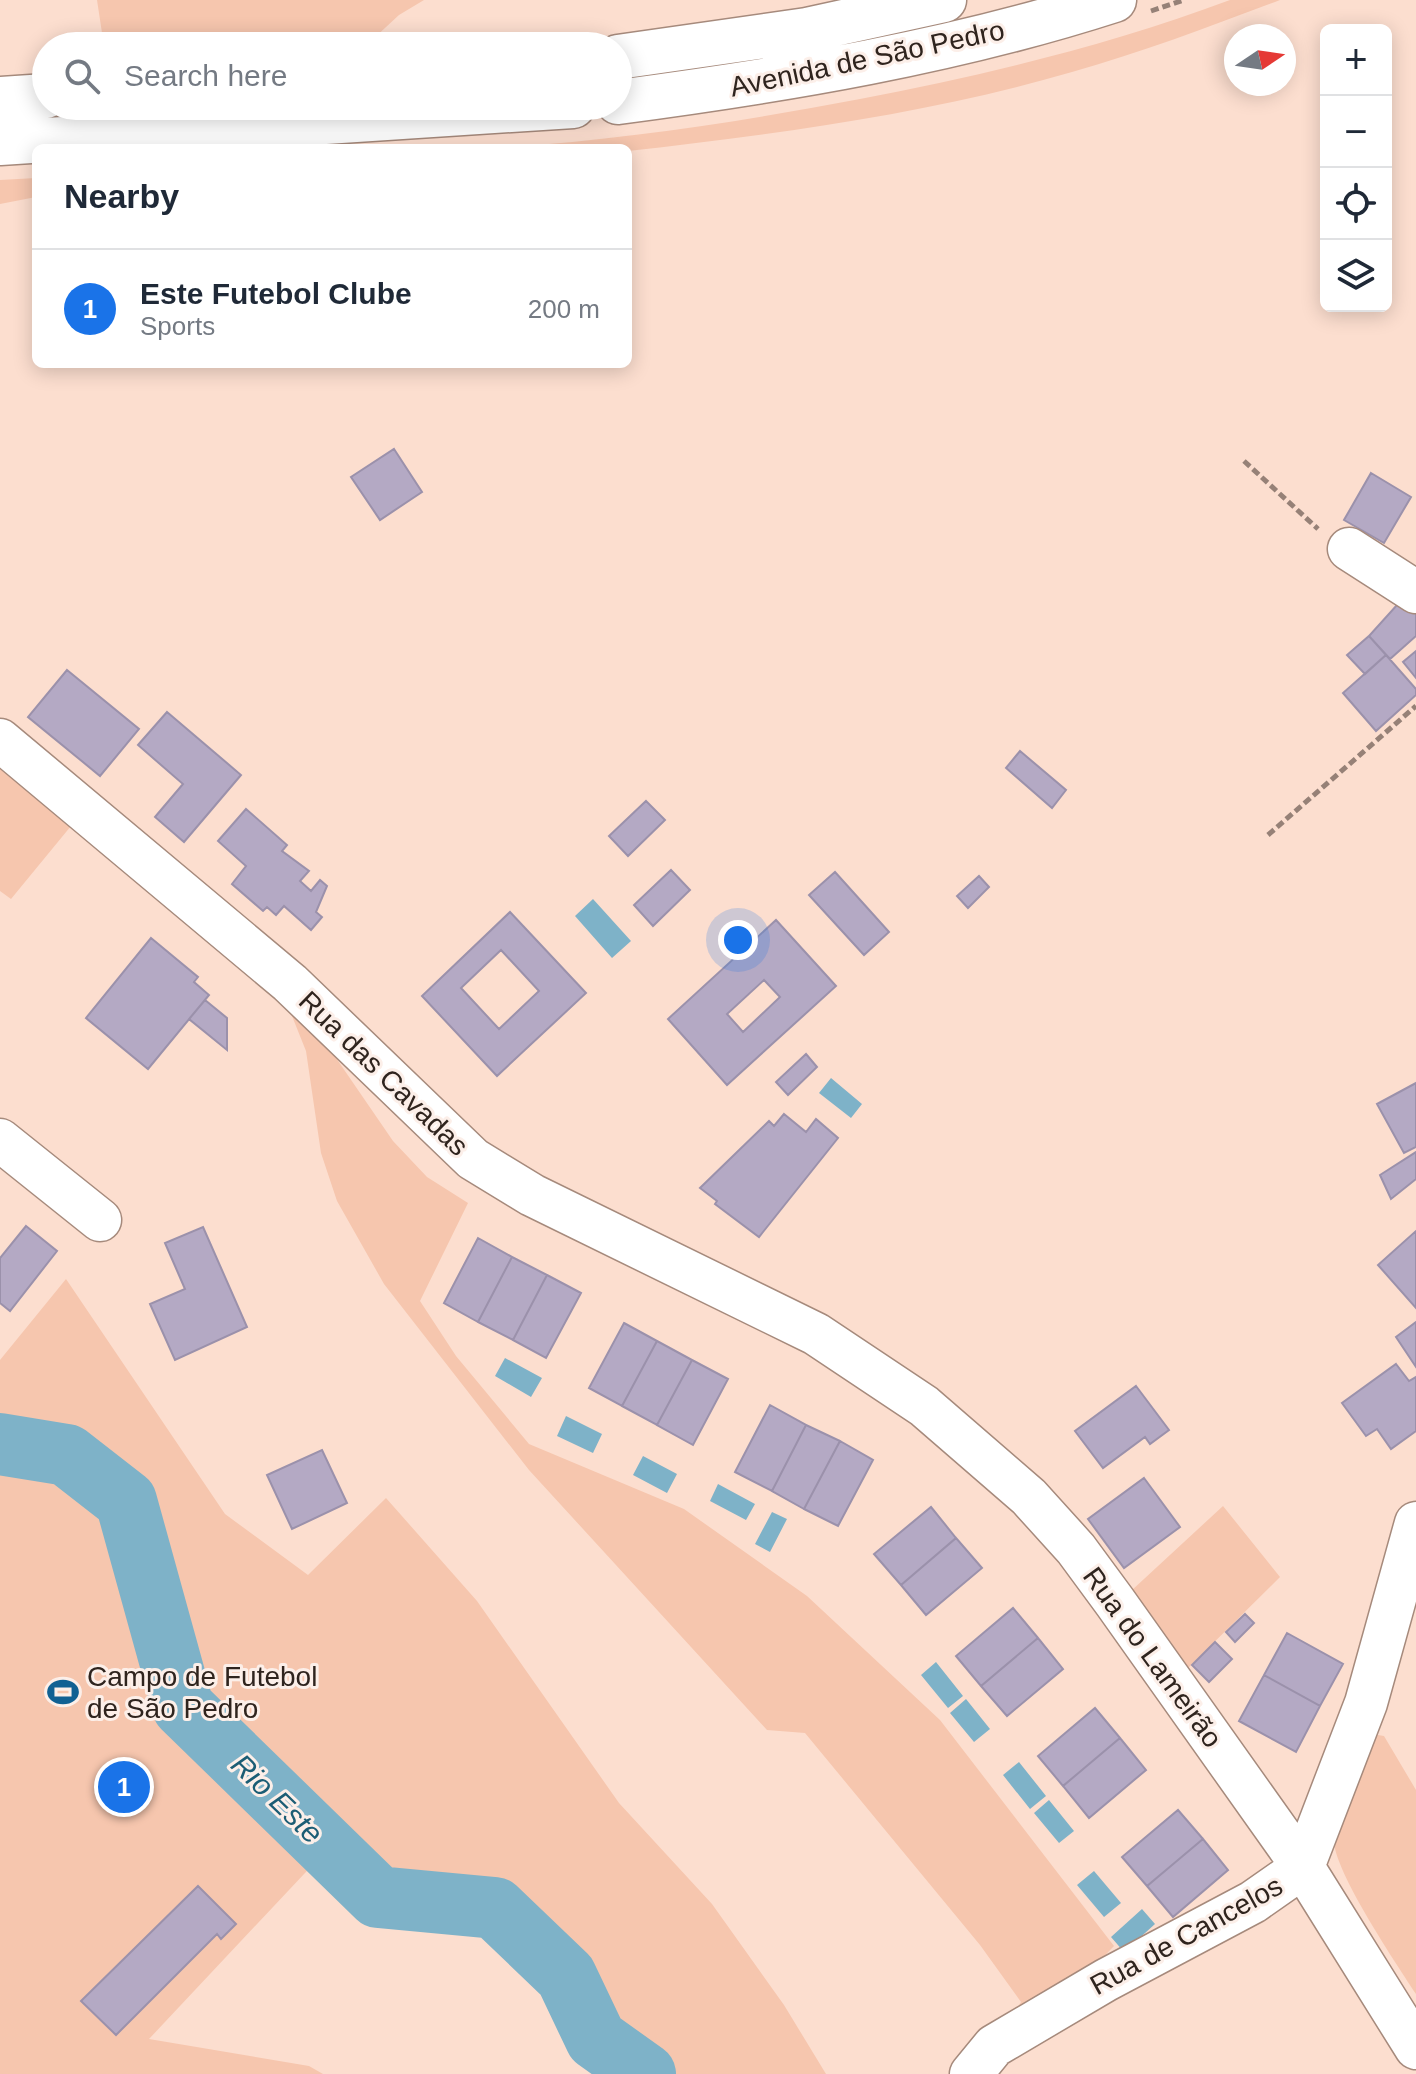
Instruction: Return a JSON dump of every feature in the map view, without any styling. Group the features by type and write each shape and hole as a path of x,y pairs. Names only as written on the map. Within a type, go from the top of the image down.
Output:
{"main road":[{"name":"Avenida de São Pedro","path":"632,55 807,30 944,0"},
{"name":"Avenida de São Pedro","path":"632,100 854,66 949,45 1114,0"},
{"path":"0,99 32,97"},
{"path":"0,143 356,120"}],"street":[{"path":"1349,549 1416,592"},
{"name":"Rua das Cavadas","path":"0,740 290,983 473,1159 532,1195 816,1334"},
{"path":"0,1140 100,1220"},
{"name":"Rua do Lameirão","path":"816,1334 924,1406 1029,1497 1108,1592 1303,1867 1416,2048"},
{"name":"Rua de Cancelos","path":"971,2074 994,2046 1106,1980 1253,1902 1303,1867 1366,1703 1416,1523"}],"path":[{"path":"1244,461 1318,529 1349,549"},
{"path":"1268,835 1416,706"}],"shaded area":[{"path":"97,0 424,0 399,15 381,32 102,32"},
{"path":"1230,0 1280,0 1098,64 1018,87 908,111 796,130 632,150 632,144 544,144 680,129 907,90 1093,45"},
{"path":"32,178 32,198 0,204 0,180"},
{"path":"0,767 71,826 11,899 0,891"},
{"path":"288,1006 323,1039 393,1141 427,1177 468,1203 420,1301 456,1356 529,1444 684,1509 807,1596 940,1720 1114,1946 1085,1976 1005,2026 1021,2002 980,1945 805,1733 767,1730 529,1470 384,1284 337,1201 321,1153 306,1051"},
{"path":"66,1279 225,1514 308,1575 386,1498 477,1601 619,1803 712,1904 784,2005 826,2074 664,2074 606,2030 579,1976 503,1899 383,1884 193,1702 138,1501 72,1446 0,1434 0,1360"},
{"path":"0,1457 63,1471 115,1516 175,1717 320,1857 149,2039 309,2066 323,2074 0,2074"},
{"path":"1223,1506 1280,1577 1186,1670 1131,1591"},
{"path":"1384,1736 1416,1790 1416,1994 1366,1915 1335,1850 1334,1836 1340,1813 1373,1737"}],"water":[{"path":"593,899 631,941 612,958 575,916"},
{"path":"831,1078 862,1104 851,1118 819,1093"},
{"path":"505,1358 542,1378 531,1397 495,1376"},
{"path":"566,1416 602,1434 593,1453 557,1436"},
{"path":"643,1456 677,1474 667,1493 633,1475"},
{"path":"718,1484 755,1504 746,1520 710,1501"},
{"path":"772,1512 787,1519 770,1552 755,1544"},
{"path":"936,1662 963,1696 948,1708 921,1675"},
{"path":"966,1699 990,1729 974,1742 950,1713"},
{"path":"1019,1762 1046,1796 1030,1809 1003,1775"},
{"path":"1049,1800 1074,1831 1059,1843 1034,1813"},
{"path":"1094,1871 1121,1903 1104,1917 1077,1885"},
{"path":"1142,1909 1155,1924 1124,1952 1111,1937"}],"building":[{"path":"394,449 422,492 380,520 351,477"},
{"path":"1371,473 1411,497 1384,543 1344,520"},
{"path":"1406,595 1416,601 1416,636 1390,659 1369,636"},
{"path":"1369,636 1386,655 1365,674 1347,655"},
{"path":"1416,651 1416,678 1403,662"},
{"path":"1386,655 1416,689 1416,695 1376,731 1343,693"},
{"path":"67,670 139,729 100,776 28,717"},
{"path":"167,712 241,775 184,842 155,817 183,784 138,745"},
{"path":"1020,751 1066,790 1052,808 1006,768"},
{"path":"646,801 665,820 628,856 609,836"},
{"path":"246,809 287,845 282,851 309,871 300,881 311,891 320,880 327,886 316,912 322,917 311,930 284,906 276,915 267,907 263,911 232,884 246,866 218,841"},
{"path":"671,870 690,890 653,926 634,905"},
{"path":"835,872 889,932 864,955 809,895"},
{"path":"979,876 989,887 968,908 957,896"},
{"path":"510,912 586,993 497,1076 422,996","holes":["501,950 539,991 499,1029 461,988"]},
{"path":"776,920 836,986 727,1085 668,1019","holes":["764,980 780,997 743,1032 727,1014"]},
{"path":"151,938 198,977 194,982 209,995 148,1069 86,1018"},
{"path":"205,1000 227,1018 227,1050 189,1019"},
{"path":"806,1054 817,1067 788,1095 776,1082"},
{"path":"1416,1083 1416,1147 1404,1153 1377,1104"},
{"path":"784,1114 806,1132 816,1119 838,1138 759,1237 715,1204 717,1201 700,1188 769,1121 774,1126"},
{"path":"1416,1152 1416,1179 1391,1199 1380,1175"},
{"path":"26,1226 57,1251 10,1311 0,1303 0,1258"},
{"path":"203,1227 247,1327 175,1360 150,1304 185,1289 165,1243"},
{"path":"1416,1231 1416,1308 1378,1265"},
{"path":"478,1238 512,1257 478,1322 444,1303"},
{"path":"512,1257 547,1275 513,1340 478,1322"},
{"path":"547,1275 581,1293 546,1358 513,1340"},
{"path":"1416,1322 1416,1367 1396,1337"},
{"path":"624,1323 657,1341 622,1406 589,1388"},
{"path":"657,1341 692,1360 657,1425 622,1406"},
{"path":"692,1360 728,1379 693,1445 657,1425"},
{"path":"1396,1364 1409,1381 1416,1377 1416,1431 1391,1449 1377,1429 1366,1436 1342,1403"},
{"path":"1136,1386 1169,1430 1150,1444 1145,1437 1103,1468 1075,1431"},
{"path":"770,1405 806,1425 772,1491 735,1472"},
{"path":"806,1425 840,1441 804,1509 772,1491"},
{"path":"840,1441 873,1460 838,1526 804,1509"},
{"path":"322,1450 347,1503 292,1529 267,1475"},
{"path":"1144,1478 1180,1527 1124,1568 1088,1519"},
{"path":"931,1507 956,1538 901,1585 874,1554"},
{"path":"956,1538 982,1568 926,1615 901,1585"},
{"path":"1013,1608 1038,1638 981,1686 956,1656"},
{"path":"1245,1614 1254,1623 1235,1642 1226,1632"},
{"path":"1287,1633 1343,1664 1320,1706 1264,1675"},
{"path":"1038,1638 1063,1669 1007,1716 981,1686"},
{"path":"1215,1642 1232,1659 1209,1682 1192,1665"},
{"path":"1264,1675 1320,1706 1296,1752 1239,1721"},
{"path":"1095,1708 1120,1738 1063,1786 1038,1756"},
{"path":"1120,1738 1146,1770 1089,1818 1063,1786"},
{"path":"1178,1810 1203,1839 1147,1886 1122,1857"},
{"path":"1203,1839 1228,1870 1173,1917 1147,1886"},
{"path":"198,1886 236,1924 221,1939 217,1934 116,2035 81,2001"}],"waterway":[{"name":"Rio Este","path":"0,1444 67,1455 126,1501 183,1707 378,1897 495,1908 566,1976 596,2039 645,2074"}],"place":[{"name":"Campo de Futebol de São Pedro","path":"63,1692"},
{"name":"Este Futebol Clube","path":"124,1787"}]}
